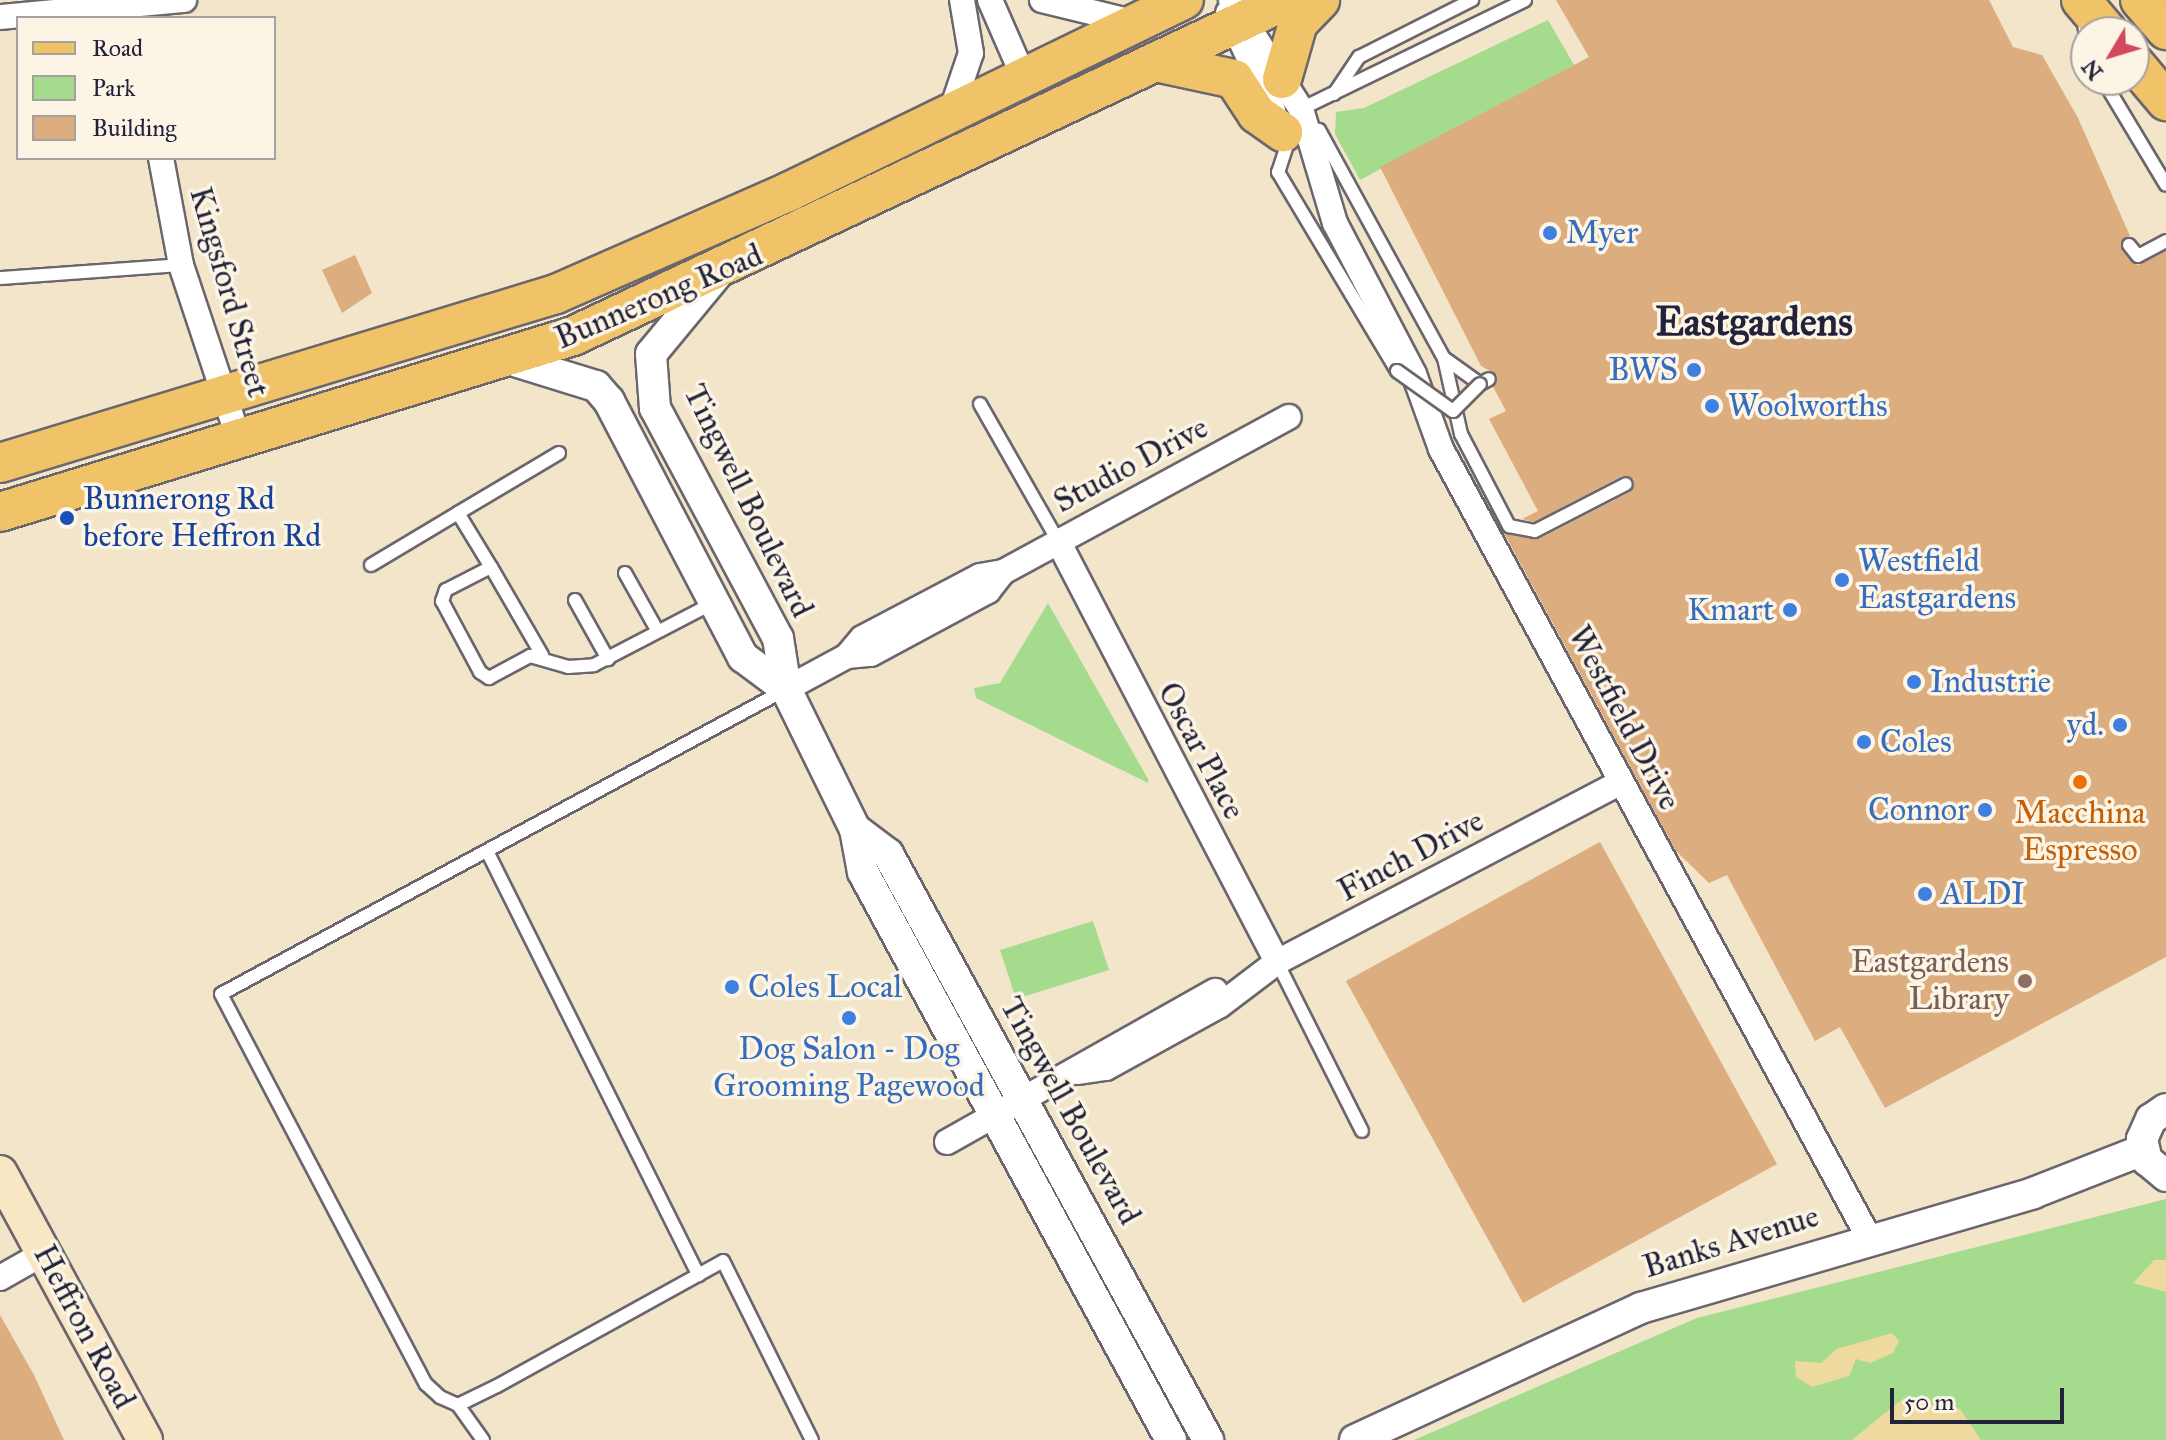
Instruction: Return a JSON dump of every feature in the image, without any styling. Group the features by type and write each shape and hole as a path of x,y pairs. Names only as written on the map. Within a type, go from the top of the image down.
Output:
{"main road":[{"name":"Bunnerong Road","path":"0,463 556,294 950,114 1184,0"},
{"name":"Bunnerong Road","path":"0,512 508,359 718,273 1155,62 1233,11 1287,0"},
{"path":"1155,62 1234,79 1257,114 1293,118 1298,23 1320,0"},
{"path":"2082,0 2095,16"},
{"path":"2140,0 2166,30"},
{"path":"2150,82 2166,101"},
{"name":"Heffron Road","path":"0,1173 145,1440"}],"street":[{"path":"18,16 158,8 184,0"},
{"path":"950,114 971,53 962,0"},
{"path":"990,0 1024,78"},
{"path":"1042,0 1136,23"},
{"name":"Westfield Drive","path":"1233,11 1293,118 1335,223 1414,374 1446,459 1869,1238"},
{"name":"Westfield Drive","path":"1233,11 1293,118"},
{"name":"Kingsford Street","path":"161,160 181,265 240,442"},
{"name":"Tingwell Boulevard","path":"718,273 651,354 655,408 778,638 786,689 855,829 863,872 1171,1440"},
{"name":"Tingwell Boulevard","path":"508,359 602,393 743,657 786,689"},
{"name":"Studio Drive","path":"786,689 847,656 871,654 988,591 1003,572 1289,417"},
{"name":"Oscar Place","path":"1058,541 1277,962"},
{"name":"Finch Drive","path":"947,1142 1077,1072 1106,1068 1219,1006 1233,989 1277,962 1620,783"},
{"name":"Tingwell Boulevard","path":"855,829 888,854 1208,1440"},
{"path":"2166,1109 2144,1128 2143,1150 2166,1176"},
{"name":"Banks Avenue","path":"1355,1440 1641,1308 1869,1238 2033,1193 2143,1150"},
{"path":"0,1278 44,1253"}],"lane":[{"path":"1334,94 1359,57 1472,0"},
{"path":"1453,411 1397,371 1302,204 1278,172 1293,118 1334,94 1525,0"},
{"path":"2113,96 2166,185"},
{"path":"1293,118 1319,130 1444,358 1453,411 1461,434 1509,526 1535,531 1626,484"},
{"path":"2129,245 2138,256 2166,241"},
{"path":"0,278 181,265"},
{"path":"1444,358 1484,381 1453,411"},
{"name":"Oscar Place","path":"980,404 1058,541"},
{"path":"371,565 559,453"},
{"path":"458,513 542,655 568,667 608,659 657,630 715,602"},
{"path":"491,567 441,596 474,663 489,678 542,655"},
{"path":"625,573 657,630"},
{"path":"575,600 608,659"},
{"path":"483,1440 458,1405 426,1384 221,994 786,689"},
{"path":"487,851 698,1275"},
{"name":"Oscar Place","path":"1277,962 1362,1131"},
{"path":"458,1405 723,1261 812,1440"}],"green space":[{"path":"1548,20 1574,65 1360,180 1335,134 1336,112 1364,108"},
{"path":"1048,603 1148,783 976,698 974,688 1000,683"},
{"path":"1093,921 1109,970 1016,999 1000,950"},
{"path":"2166,1199 2166,1440 1414,1440 1697,1318"}],"sand":[{"path":"2154,1260 2166,1260 2166,1292 2133,1283"},
{"path":"1892,1333 1899,1341 1893,1353 1870,1363 1856,1359 1849,1376 1812,1387 1796,1377 1795,1361 1821,1363 1837,1349"},
{"path":"1901,1400 1960,1409 1981,1440 1852,1440"}],"building":[{"name":"Westfield Eastgardens","path":"1556,0 1989,0 2013,47 2042,55 2078,118 2130,236 2122,251 2138,265 2166,251 2166,957 1885,1108 1840,1027 1815,1041 1727,875 1709,883 1676,851 1504,533 1539,539 1630,492 1634,479 1622,476 1534,522 1522,519 1538,511 1489,419 1506,411 1493,387 1497,375 1481,366 1380,167 1589,57"},
{"path":"355,255 372,293 342,313 322,270"},
{"path":"1600,842 1777,1164 1523,1303 1346,981"},
{"path":"0,1315 34,1375 64,1440 0,1440"}],"place":[{"name":"Myer","path":"1550,233"},
{"name":"BWS","path":"1694,370"},
{"name":"Woolworths","path":"1712,406"},
{"name":"Bunnerong Rd before Heffron Rd","path":"67,518"},
{"name":"Westfield Eastgardens","path":"1842,580"},
{"name":"Kmart","path":"1790,610"},
{"name":"Industrie","path":"1914,682"},
{"name":"yd.","path":"2120,725"},
{"name":"Coles","path":"1864,742"},
{"name":"Macchina Espresso","path":"2080,782"},
{"name":"Connor","path":"1985,810"},
{"name":"ALDI","path":"1925,894"},
{"name":"Eastgardens Library","path":"2025,981"},
{"name":"Coles Local","path":"732,987"},
{"name":"Dog Salon - Dog Grooming Pagewood","path":"849,1018"}],"district":[{"name":"Eastgardens","path":"1754,322"}]}
